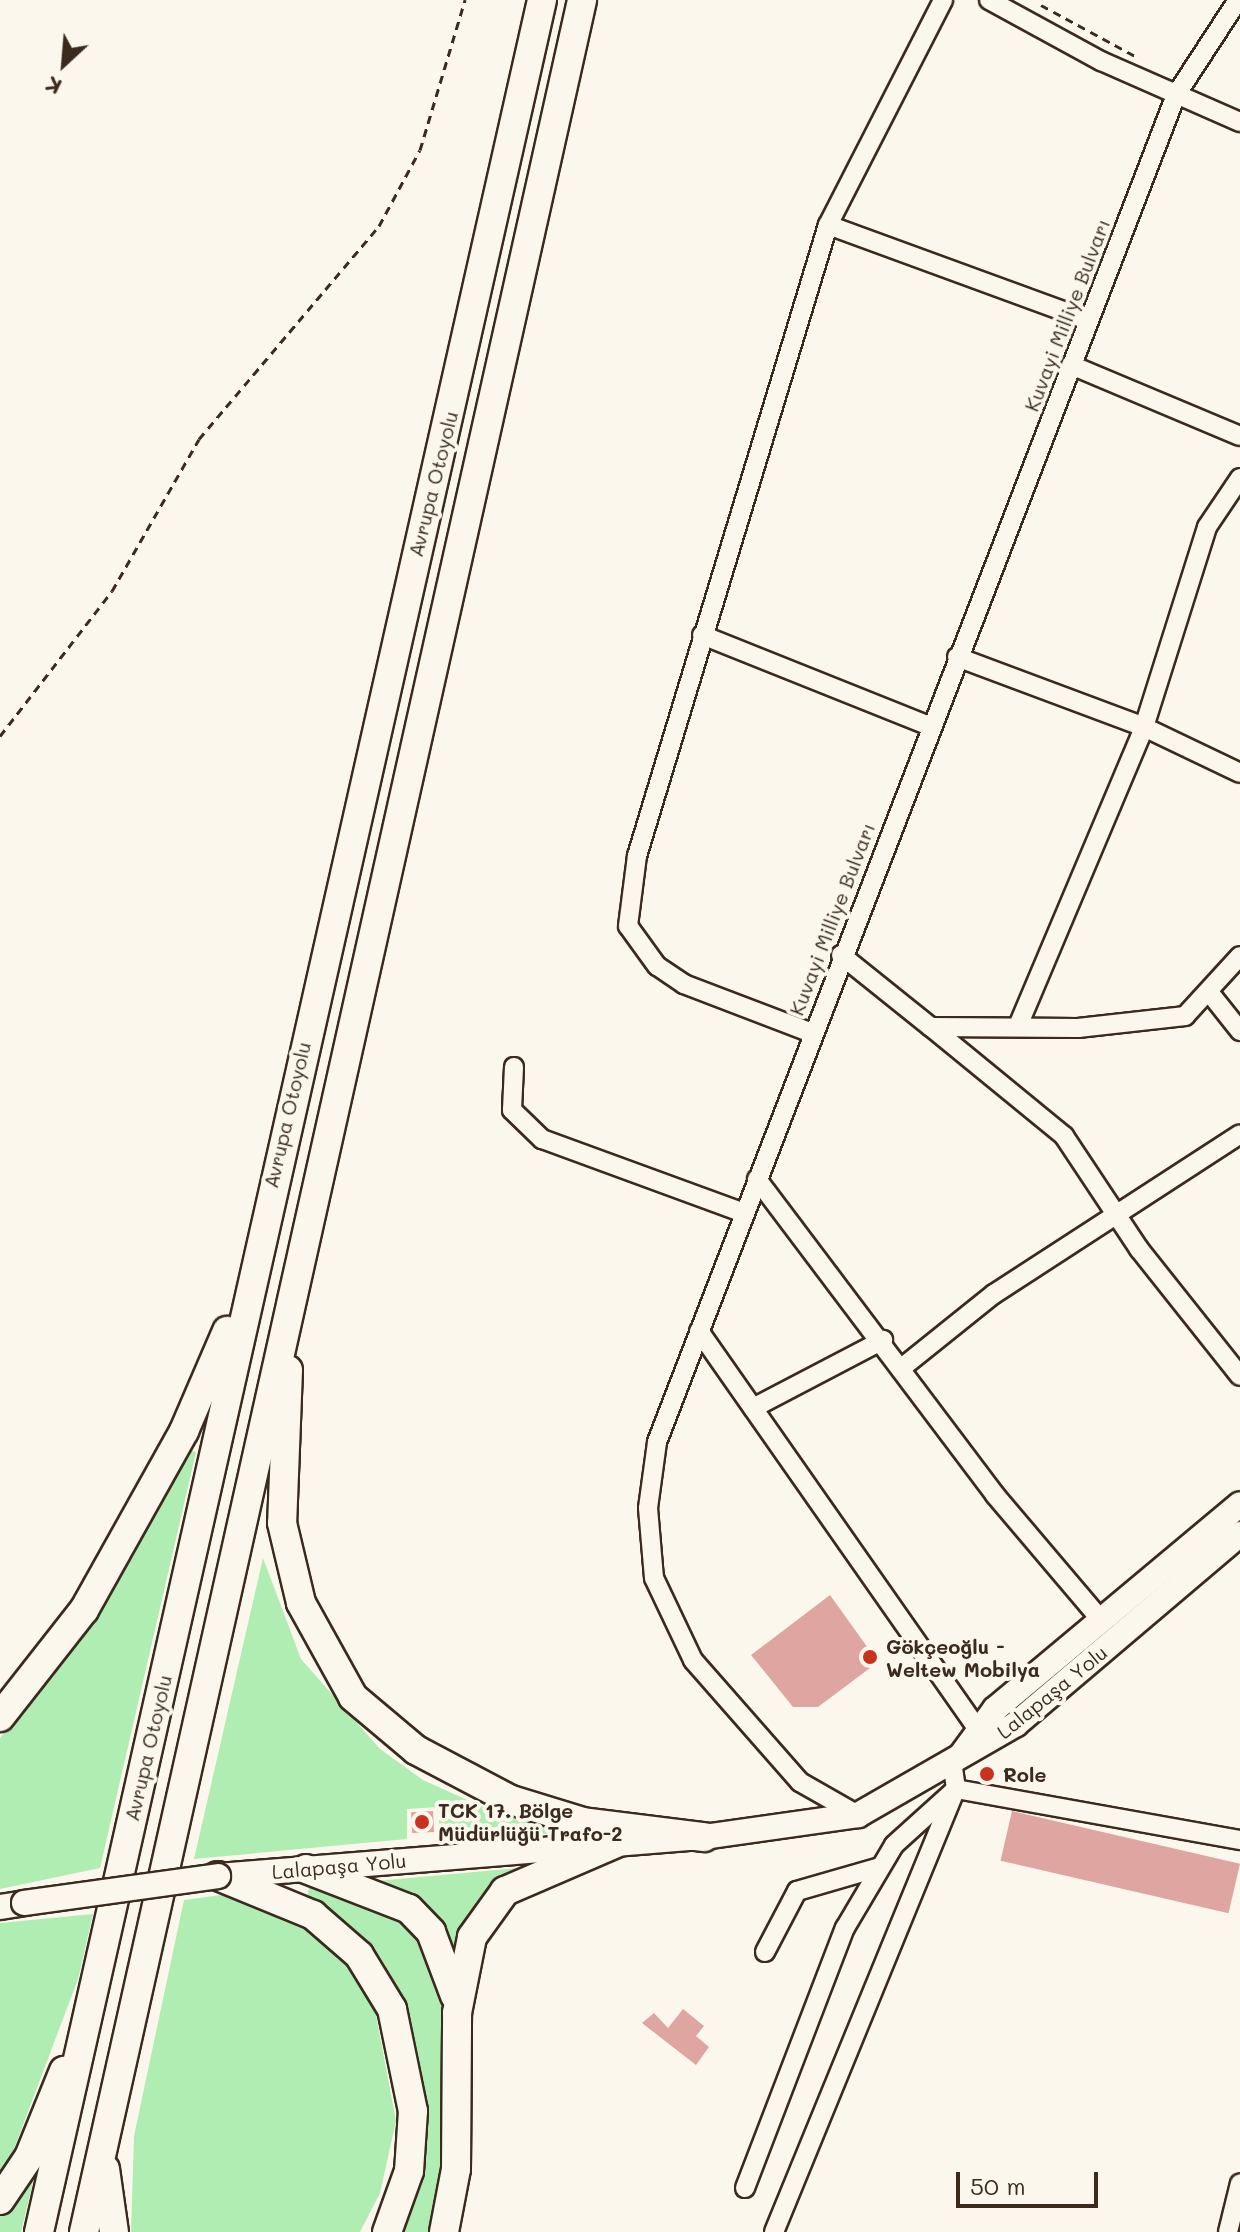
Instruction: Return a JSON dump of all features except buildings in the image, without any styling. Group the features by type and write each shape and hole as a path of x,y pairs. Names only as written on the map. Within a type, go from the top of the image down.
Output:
{"highway":[{"name":"Avrupa Otoyolu","path":"39,2232 246,1300 542,0"},
{"name":"Avrupa Otoyolu","path":"84,2232 219,1646 287,1304 582,0"},
{"path":"0,1717 104,1576 246,1300"},
{"path":"287,1304 282,1523 301,1603 353,1697 416,1750 511,1800 583,1822 704,1837"},
{"path":"457,2013 467,1952 493,1902 525,1879 614,1844"},
{"path":"306,1869 394,1900 423,1921 453,1980 457,2013 456,2169 444,2232"},
{"path":"218,1876 313,1915 359,1955 392,2009 413,2111 409,2171 387,2232"},
{"path":"0,2200 29,2157 84,2036"},
{"path":"103,2152 114,2232"}],"main road":[{"name":"Lalapaşa Yolu","path":"957,1758 977,1728 1100,1619 1240,1504"},
{"name":"Lalapaşa Yolu","path":"957,1758 1016,1724 1240,1534"},
{"path":"858,1815 957,1758"},
{"name":"Lalapaşa Yolu","path":"0,1907 218,1876 704,1837 858,1815"}],"street":[{"path":"812,1033 684,984 657,966 628,926 637,856 828,225 943,0"},
{"path":"989,0 1176,95 1240,122"},
{"name":"Kuvayi Milliye Bulvarı","path":"858,1815 800,1782 693,1660 654,1578 648,1508 657,1442 841,955 1176,95 1238,0"},
{"path":"828,225 1088,320"},
{"path":"1071,365 1240,436"},
{"path":"1018,1026 1144,727 1207,527 1240,478"},
{"path":"702,635 930,726"},
{"path":"957,657 1144,727 1240,773"},
{"path":"841,955 1064,1136 1115,1212 1240,1376"},
{"path":"931,1027 1018,1026 1185,1016 1240,956"},
{"path":"1209,992 1240,1031"},
{"path":"514,1067 512,1110 542,1139 744,1213"},
{"path":"904,1366 1115,1212 1240,1134"},
{"path":"757,1179 904,1366 995,1495 1100,1619"},
{"path":"699,1331 977,1728"},
{"path":"753,1408 883,1340"},
{"path":"774,2232 956,1789 957,1758"},
{"path":"956,1789 1240,1840"},
{"path":"745,2188 816,1993 880,1867 956,1789"},
{"path":"765,1952 797,1891 880,1867"},
{"path":"1228,2232 1240,2183"}],"path":[{"path":"0,736 112,591 199,439 379,226 420,150 465,0"}],"green space":[{"path":"187,1450 196,1452 100,1868 0,1889 0,1738 79,1641"},
{"path":"263,1558 301,1659 380,1749 423,1780 500,1815 573,1833 439,1837 439,1807 407,1809 407,1839 194,1859"},
{"path":"519,1868 455,1958 377,1881"},
{"path":"309,1887 329,1887 398,1916 416,1932 443,1985 446,2178 436,2232 404,2232 417,2197 424,2122 403,1997 380,1957 307,1900"},
{"path":"221,1895 257,1902 316,1932 362,1981 376,2015 396,2121 380,2193 360,2232 131,2232 134,2136 184,1900"},
{"path":"93,1914 78,1979 0,2186 0,1923"},
{"path":"36,2169 21,2232 0,2232 0,2213"}],"place":[{"name":"Gökçeoğlu - Weltew Mobilya","path":"870,1657"},
{"name":"Role","path":"987,1774"},
{"name":"TCK 17. Bölge Müdürlüğü Trafo-2","path":"422,1822"}]}
